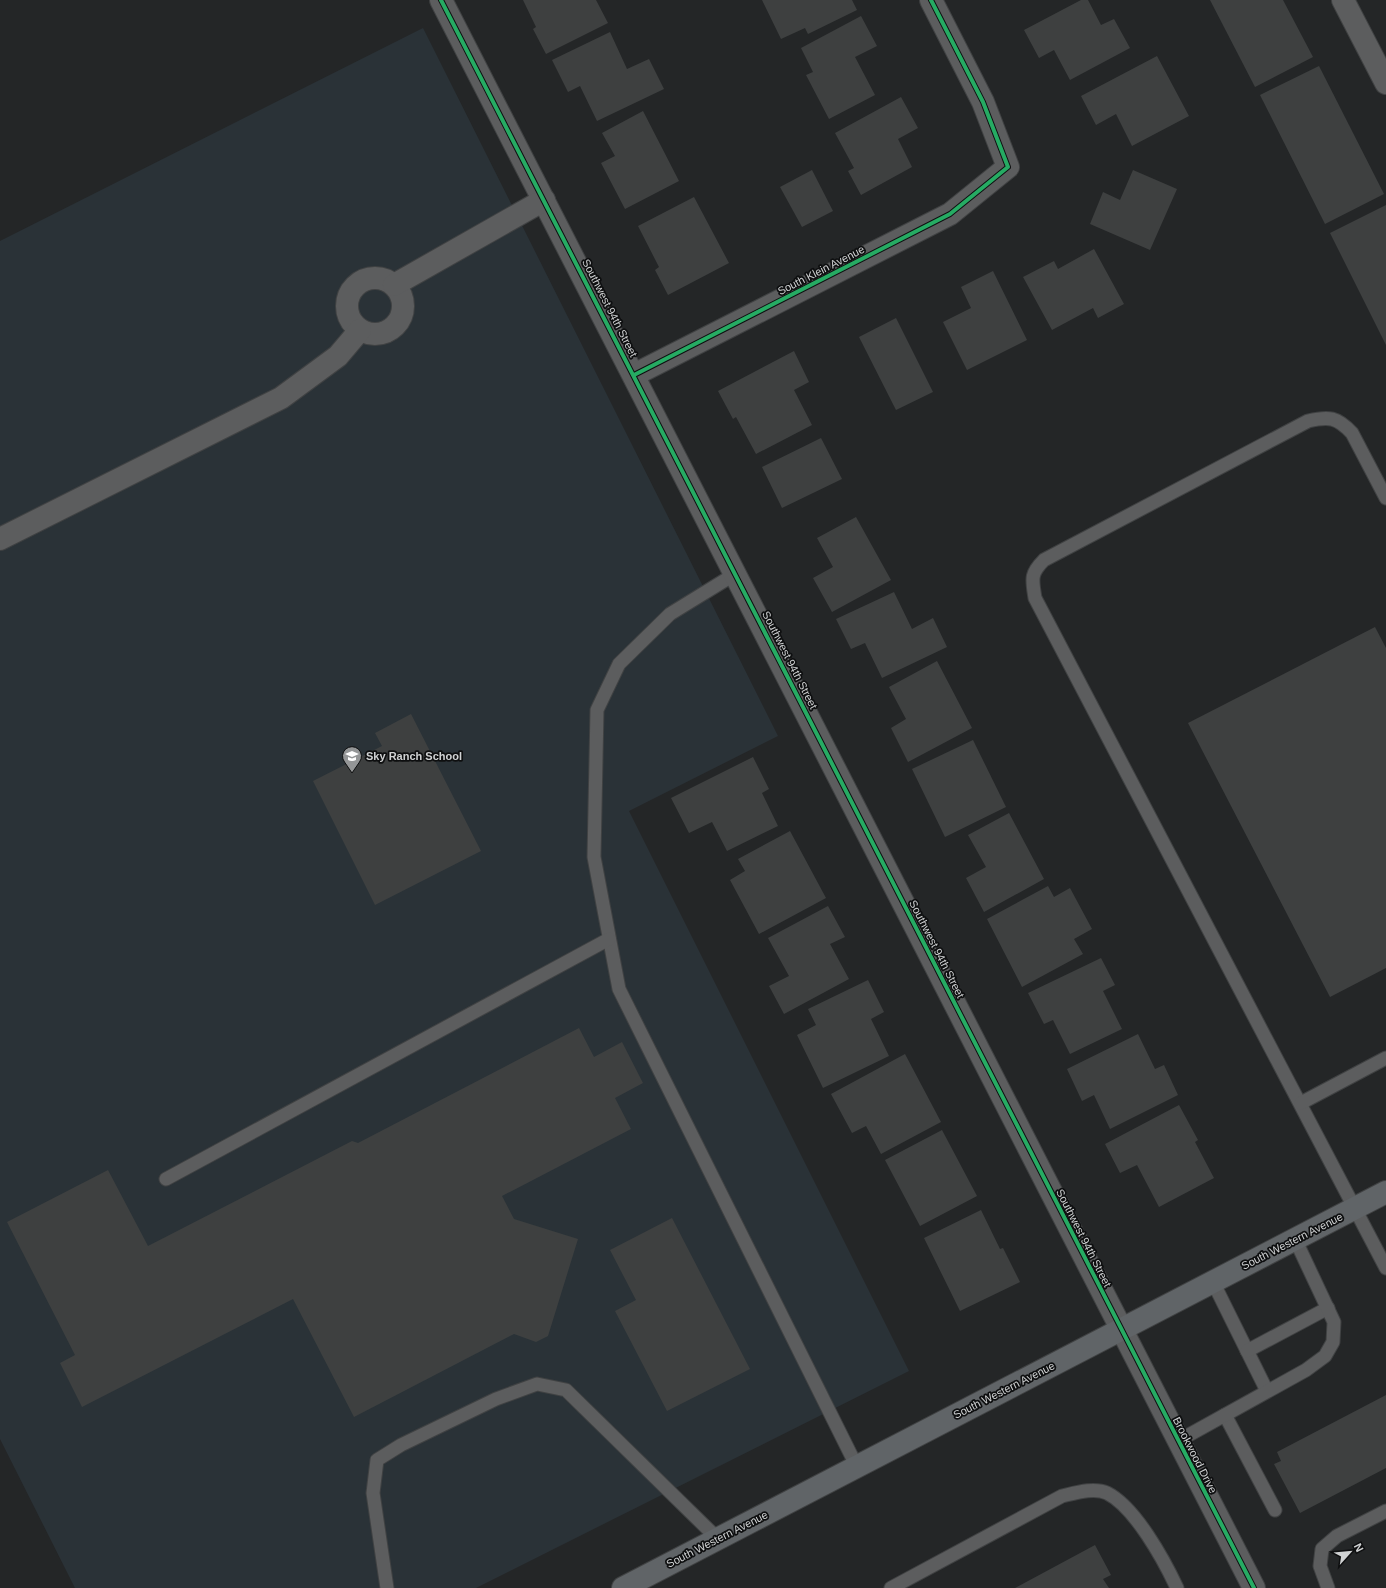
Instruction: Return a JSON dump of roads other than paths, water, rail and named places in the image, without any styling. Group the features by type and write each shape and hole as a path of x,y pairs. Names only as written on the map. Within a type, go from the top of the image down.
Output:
{"main road":[{"name":"South Western Avenue","path":"623,1588 1386,1192"}],"street":[{"name":"Southwest 94th Street","path":"441,0 736,574 1121,1330"},
{"name":"South Klein Avenue","path":"634,375 950,214 1008,167 983,102 931,0"},
{"path":"1343,0 1386,83"},
{"path":"394,285 544,200"},
{"path":"372,278 386,279 400,292 404,310 401,320 395,327 378,335 368,334 360,330 353,324 348,316 348,297 352,289 359,282 372,278"},
{"path":"0,539 281,398 338,356 360,330"},
{"name":"Brookwood Drive","path":"1121,1330 1254,1588"}],"lane":[{"path":"1386,498 1352,433 1344,424 1334,418 1322,417 1308,421 1044,560 1035,569 1032,580 1035,598 1301,1103 1386,1268"},
{"path":"736,574 670,614 619,664 597,710 594,857 619,989 857,1467"},
{"path":"166,1179 609,939"},
{"path":"1301,1103 1386,1058"},
{"path":"1178,1441 1306,1370 1325,1356 1332,1342 1334,1322 1295,1239"},
{"path":"1213,1282 1267,1392"},
{"path":"1247,1351 1328,1308"},
{"path":"387,1588 373,1493 377,1460 401,1445 496,1399 537,1384 566,1390 718,1539"},
{"path":"1225,1415 1275,1510"},
{"path":"891,1588 1062,1496 1087,1491 1106,1492 1129,1510 1166,1564 1177,1588"},
{"path":"1328,1588 1320,1566 1322,1549 1337,1536 1386,1511"}],"place":[{"name":"Sky Ranch School","path":"352,773"}]}
